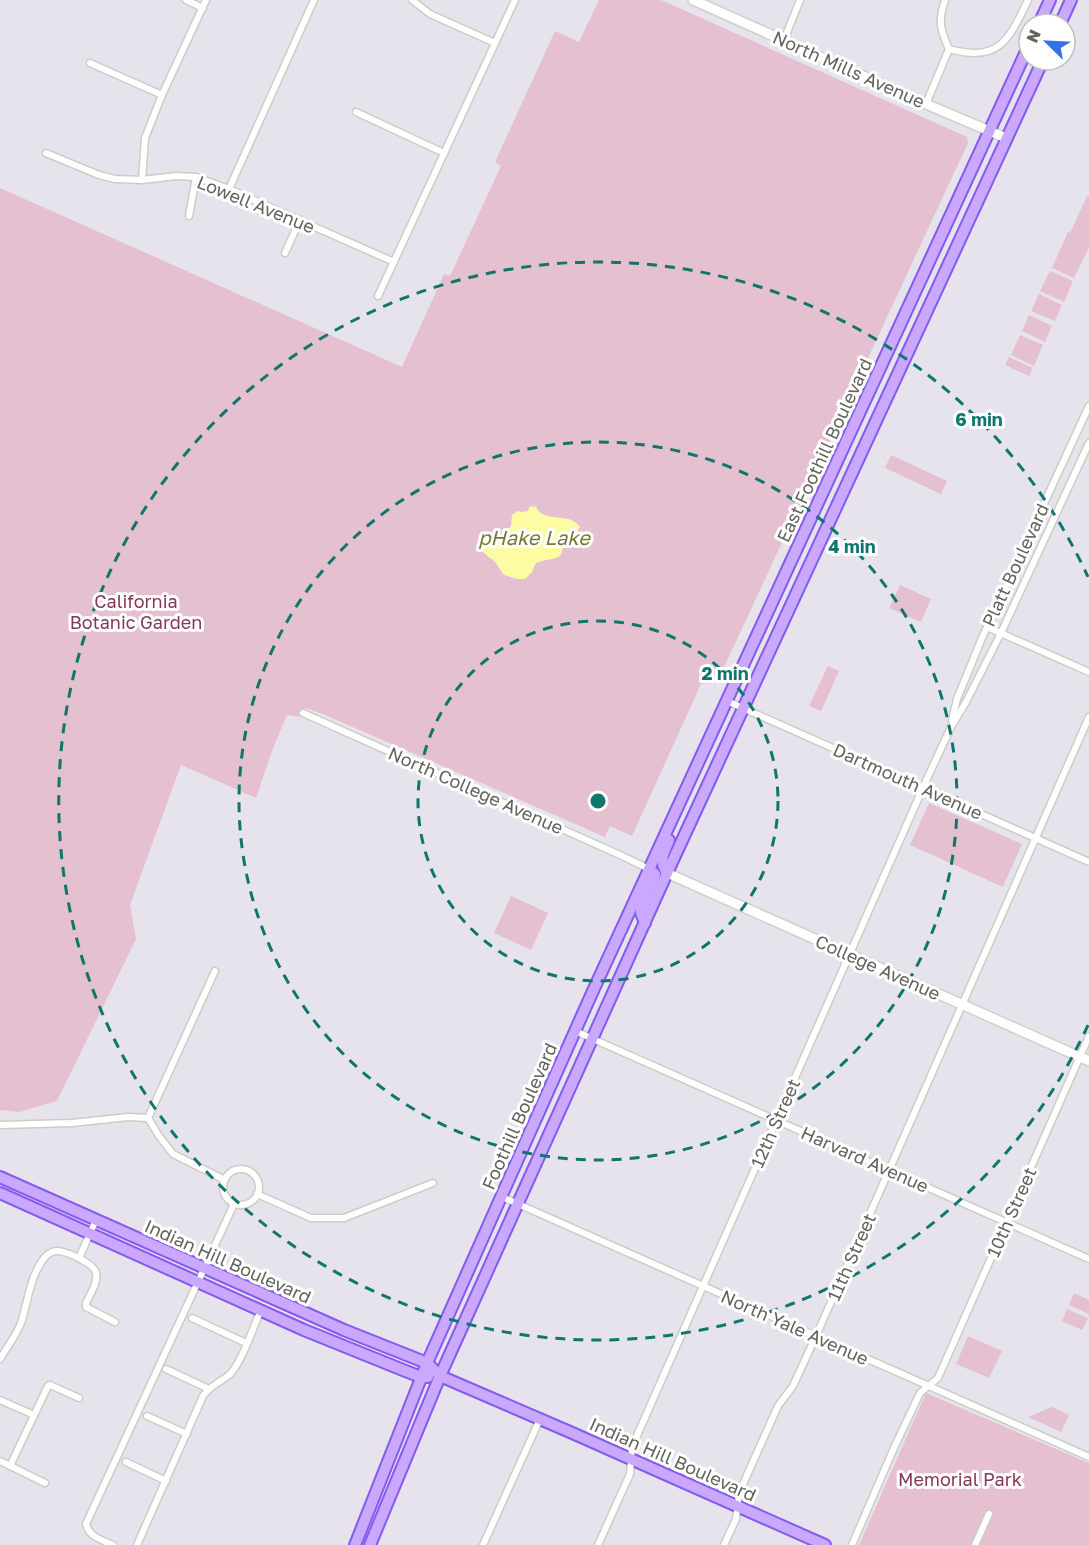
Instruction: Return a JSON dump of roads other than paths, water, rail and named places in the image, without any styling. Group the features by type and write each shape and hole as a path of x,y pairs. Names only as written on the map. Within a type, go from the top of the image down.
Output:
{"main road":[{"name":"East Foothill Boulevard","path":"649,869 1017,71"},
{"name":"East Foothill Boulevard","path":"667,873 1037,72"},
{"path":"667,873 662,859 673,831 675,813"},
{"path":"645,923 641,908 655,874 649,869"},
{"name":"Foothill Boulevard","path":"355,1545 427,1363 649,869"},
{"name":"Foothill Boulevard","path":"370,1545 441,1376 667,873"},
{"name":"Indian Hill Boulevard","path":"0,1177 344,1330 427,1363 441,1376 825,1545"},
{"name":"Indian Hill Boulevard","path":"0,1193 321,1337 421,1377 441,1376"}],"street":[{"path":"186,0 203,8"},
{"path":"142,180 145,138 162,95 206,0"},
{"path":"229,189 314,0"},
{"path":"412,0 430,14 495,44"},
{"path":"378,296 515,0"},
{"name":"North Mills Avenue","path":"693,0 1006,138"},
{"path":"784,40 800,0"},
{"path":"926,104 949,49 941,33 941,12 945,0"},
{"path":"949,49 986,53 1003,44 1015,27 1028,0"},
{"path":"90,63 162,95"},
{"path":"356,112 444,153"},
{"name":"Lowell Avenue","path":"46,153 99,175 115,179 196,177 229,189 394,262"},
{"path":"189,216 196,177"},
{"path":"285,253 300,220"},
{"name":"Platt Boulevard","path":"951,727 957,699 987,627 1089,406"},
{"name":"Platt Boulevard","path":"923,789 951,727 1001,633 1089,443"},
{"path":"987,627 1089,672"},
{"name":"Dartmouth Avenue","path":"727,701 1089,862"},
{"name":"North College Avenue","path":"303,713 649,869"},
{"path":"1036,838 1089,717"},
{"name":"12th Street","path":"598,1545 630,1474 632,1447 923,789"},
{"name":"11th Street","path":"724,1545 736,1519 739,1493 778,1406 793,1386 816,1336 1036,838"},
{"name":"College Avenue","path":"667,873 1084,1059"},
{"path":"148,1118 215,971"},
{"name":"Harvard Avenue","path":"575,1031 1089,1259"},
{"name":"10th Street","path":"852,1545 920,1393 938,1378 1006,1222 1084,1059 1089,1036"},
{"path":"0,1125 72,1124 128,1117 148,1118"},
{"path":"148,1118 173,1154 225,1180"},
{"path":"242,1169 248,1171 258,1181 257,1194 248,1204 234,1204 225,1194 223,1187 225,1180 235,1171 242,1169"},
{"path":"257,1194 311,1218 344,1218 433,1183"},
{"name":"North Yale Avenue","path":"501,1196 1089,1456"},
{"path":"113,1545 94,1537 88,1532 86,1524 234,1204"},
{"path":"79,1258 96,1220"},
{"path":"0,1359 19,1326 33,1282 46,1256 53,1251 60,1251 79,1258 95,1269 96,1281 86,1307 115,1322"},
{"path":"137,1545 203,1396 208,1389 229,1375 238,1363 261,1310"},
{"path":"192,1318 246,1343"},
{"path":"166,1369 208,1389"},
{"path":"10,1466 50,1384 80,1398"},
{"path":"0,1400 34,1415"},
{"path":"147,1416 187,1434"},
{"path":"483,1545 540,1419"},
{"path":"0,1461 45,1483"},
{"path":"126,1462 166,1481"},
{"path":"975,1545 989,1514"}],"water":[{"name":"pHake Lake","path":"530,506 536,507 545,515 575,522 580,527 576,533 566,538 560,556 536,563 532,572 525,579 517,579 504,575 495,562 483,552 481,543 484,539 498,541 511,526 512,515 517,511 528,511"}],"park label":[{"name":"California Botanic Garden","path":"136,611"},
{"name":"Memorial Park","path":"960,1479"}]}
